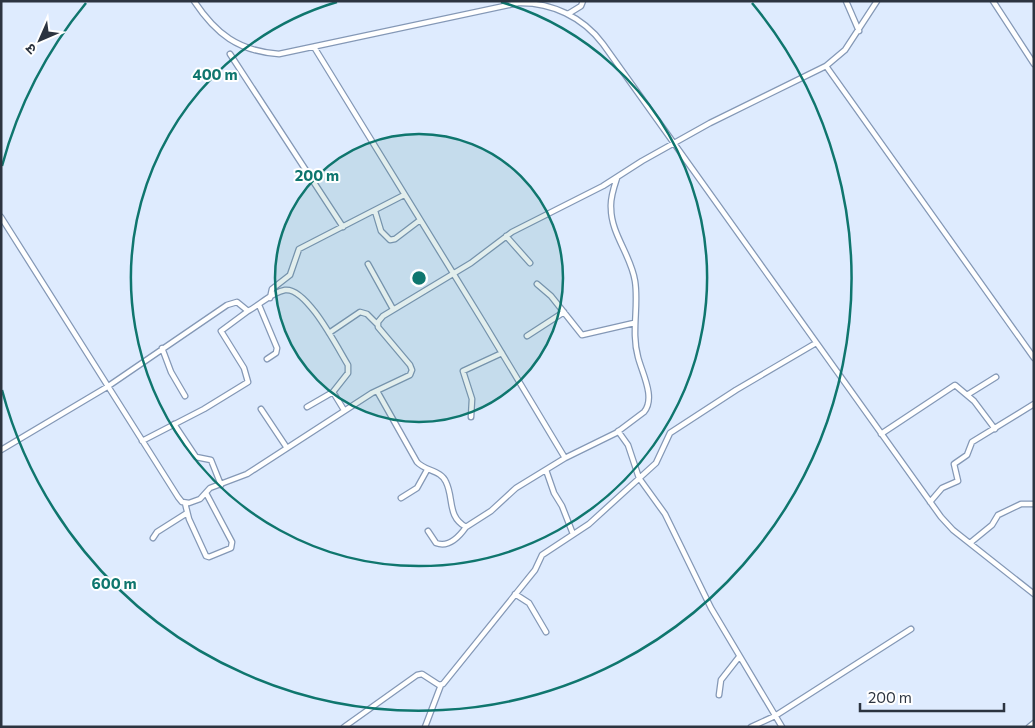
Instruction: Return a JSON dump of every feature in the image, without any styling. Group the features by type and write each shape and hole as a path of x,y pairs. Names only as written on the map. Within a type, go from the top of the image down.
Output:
{"street":[{"path":"194,1 213,26 236,44 258,51 279,54 505,3 537,4 568,14 597,35 815,343 949,527 1034,594"},
{"path":"568,14 581,6 583,1"},
{"path":"846,1 859,31"},
{"path":"377,324 379,319 393,309 453,274 506,236 617,178 673,144 826,66 845,50 877,1"},
{"path":"993,1 1034,64"},
{"path":"314,47 565,458"},
{"path":"230,54 343,227"},
{"path":"826,66 1034,358"},
{"path":"428,531 437,544 445,544 454,540 466,527 491,511 516,488 565,458 618,432 644,412 649,403 638,355 634,323 635,280 615,230 611,214 610,206 617,178"},
{"path":"270,298 272,290 290,275 299,249 404,195"},
{"path":"375,211 381,231 390,240 398,237 420,220"},
{"path":"1,217 178,497 185,503 187,513 207,557 231,548 232,542 206,493"},
{"path":"506,236 530,263"},
{"path":"368,264 393,309"},
{"path":"537,284 551,296 582,335 594,334 622,324 634,323"},
{"path":"142,441 204,409 248,382 244,368 221,332 248,311 284,290 298,293 328,333 349,368 348,373 333,392 307,407"},
{"path":"1,450 107,386 232,302 237,302 248,311"},
{"path":"259,304 277,348 276,353 267,359"},
{"path":"185,503 200,499 210,488 247,474 344,410 408,376 412,372 410,365 367,314 360,312 328,333"},
{"path":"527,336 564,312"},
{"path":"425,727 441,685 535,570 542,555 589,524 656,464 670,433 815,343"},
{"path":"162,348 171,372 185,396"},
{"path":"470,417 472,399 463,371 502,353"},
{"path":"967,396 996,377"},
{"path":"881,434 954,385 959,386 995,428"},
{"path":"377,391 417,462 427,470 440,475 446,481 453,513 466,527"},
{"path":"333,392 344,410"},
{"path":"930,502 940,490 958,481 954,464 967,455 972,442 1034,404"},
{"path":"261,409 287,448"},
{"path":"174,424 196,457 211,460 220,485"},
{"path":"618,432 628,445 639,478 665,514 739,657 782,727"},
{"path":"401,498 417,488 427,470"},
{"path":"546,470 554,493 562,506 573,534"},
{"path":"970,543 992,525 998,515 1021,504 1034,504"},
{"path":"153,538 157,532 187,513"},
{"path":"515,594 529,603 546,632"},
{"path":"751,727 775,716 911,629"},
{"path":"719,695 721,680 739,657"},
{"path":"344,727 417,675 425,675 441,685"},
{"path":"1029,727 1034,723"}]}
